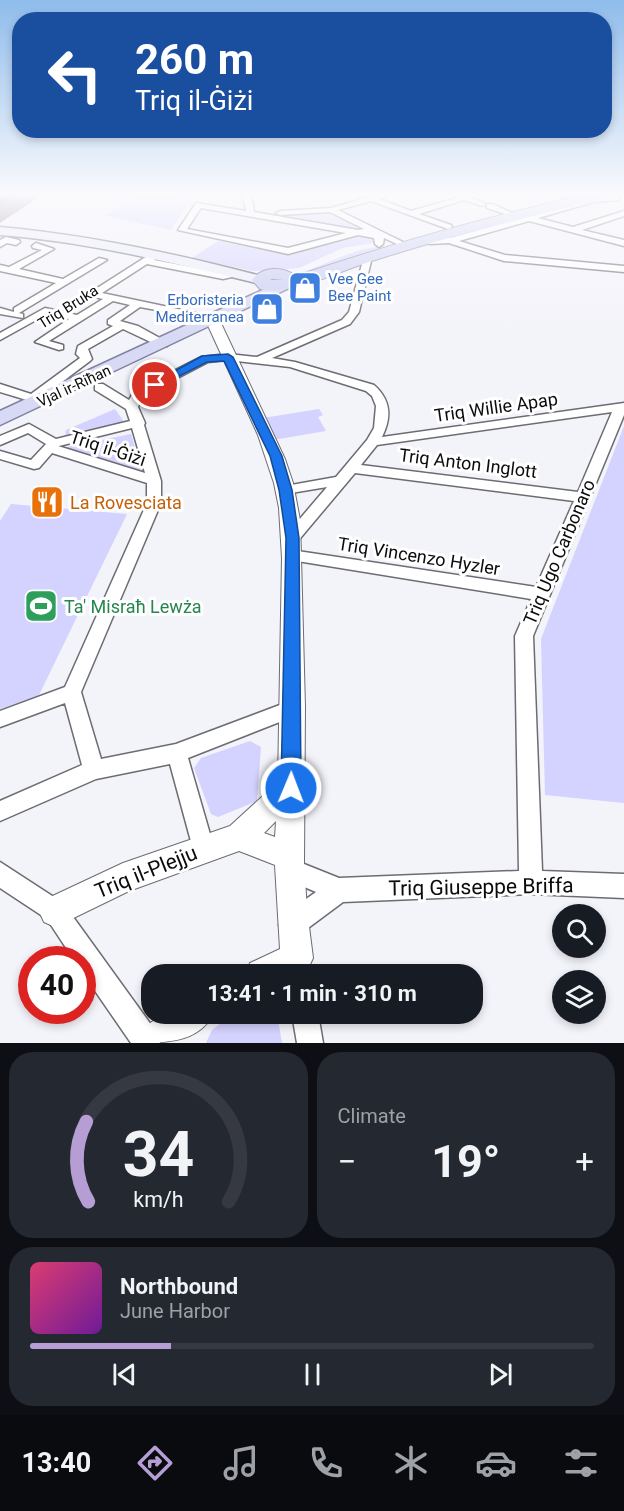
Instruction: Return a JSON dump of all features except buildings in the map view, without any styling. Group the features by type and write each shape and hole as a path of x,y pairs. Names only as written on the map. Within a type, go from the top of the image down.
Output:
{"highway":[{"path":"274,280 303,270 344,250 382,244"},
{"path":"274,280 415,244"}],"main road":[{"path":"86,244 274,280"},
{"name":"Vjal ir-Riħan","path":"0,419 37,399 163,344 245,304 274,280"}],"street":[{"path":"249,244 288,251 315,244"},
{"path":"464,244 504,258 624,269"},
{"path":"11,270 50,249 36,246"},
{"path":"258,360 346,322 354,312 368,257"},
{"path":"151,258 94,294 213,319 276,456 287,499 292,547 293,708 289,863 291,925 298,964"},
{"path":"0,260 24,264"},
{"path":"0,311 19,313 64,282 102,260"},
{"path":"0,268 64,282"},
{"name":"Triq Bruka","path":"59,347 40,342 111,298"},
{"path":"139,303 112,322 134,328 163,344"},
{"path":"0,337 45,311 78,318"},
{"path":"0,388 37,399 86,359 82,354 82,348 122,326"},
{"path":"189,331 203,333 229,358"},
{"path":"132,407 138,394 205,359 229,358 291,364 370,388 377,393 384,412 383,426 373,442 324,501 292,547"},
{"path":"94,770 72,692 154,503 154,481 139,423 132,407 99,387"},
{"name":"Triq Willie Apap","path":"373,442 623,407"},
{"name":"Triq Ugo Carbonaro","path":"531,882 524,636 540,594 623,407"},
{"name":"Triq il-Ġiżi","path":"53,445 139,423"},
{"path":"0,441 29,428 53,445 34,465 0,455"},
{"name":"Triq il-Ġiżi","path":"53,445 154,481"},
{"name":"Triq Anton Inglott","path":"350,468 582,497"},
{"path":"287,499 341,480"},
{"path":"287,499 304,508 324,501"},
{"name":"Triq Vincenzo Hyzler","path":"292,547 540,594"},
{"path":"0,718 72,692"},
{"path":"0,811 94,770 177,753 293,708"},
{"path":"177,753 202,848"},
{"name":"Triq il-Plejju","path":"55,912 123,878 238,837 291,788"},
{"path":"238,837 289,863"},
{"name":"Triq Giuseppe Briffa","path":"289,863 339,890 531,882 624,886"},
{"path":"0,874 55,912 148,1043 179,1024"},
{"path":"291,925 339,890"},
{"path":"307,1024 310,1043"}],"shaded area":[{"path":"214,244 232,244 288,254 328,244 369,244 343,248 299,268 253,271 192,258"},
{"path":"385,246 380,251 296,278 292,275 361,250"},
{"path":"115,409 125,423 65,437 66,430"},
{"path":"319,409 323,415 318,417 326,431 273,440 263,418"},
{"path":"624,426 624,803 545,795 541,639"},
{"path":"131,434 142,472 62,448"},
{"name":"Ta' Misraħ Lewża","path":"11,504 127,514 39,695 0,709 0,521"},
{"path":"250,741 261,747 257,801 218,817 211,814 194,768 201,758"},
{"path":"220,1024 279,1024 282,1043 206,1043 212,1030"}],"place":[{"name":"Vee Gee Bee Paint","path":"305,288"},
{"name":"Erboristeria Mediterranea","path":"267,309"},
{"name":"La Rovesciata","path":"47,502"},
{"name":"Ta' Misraħ Lewża","path":"41,606"}],"route":[{"path":"155,385 205,359 228,357 276,456 289,508 292,538 291,788"}]}
